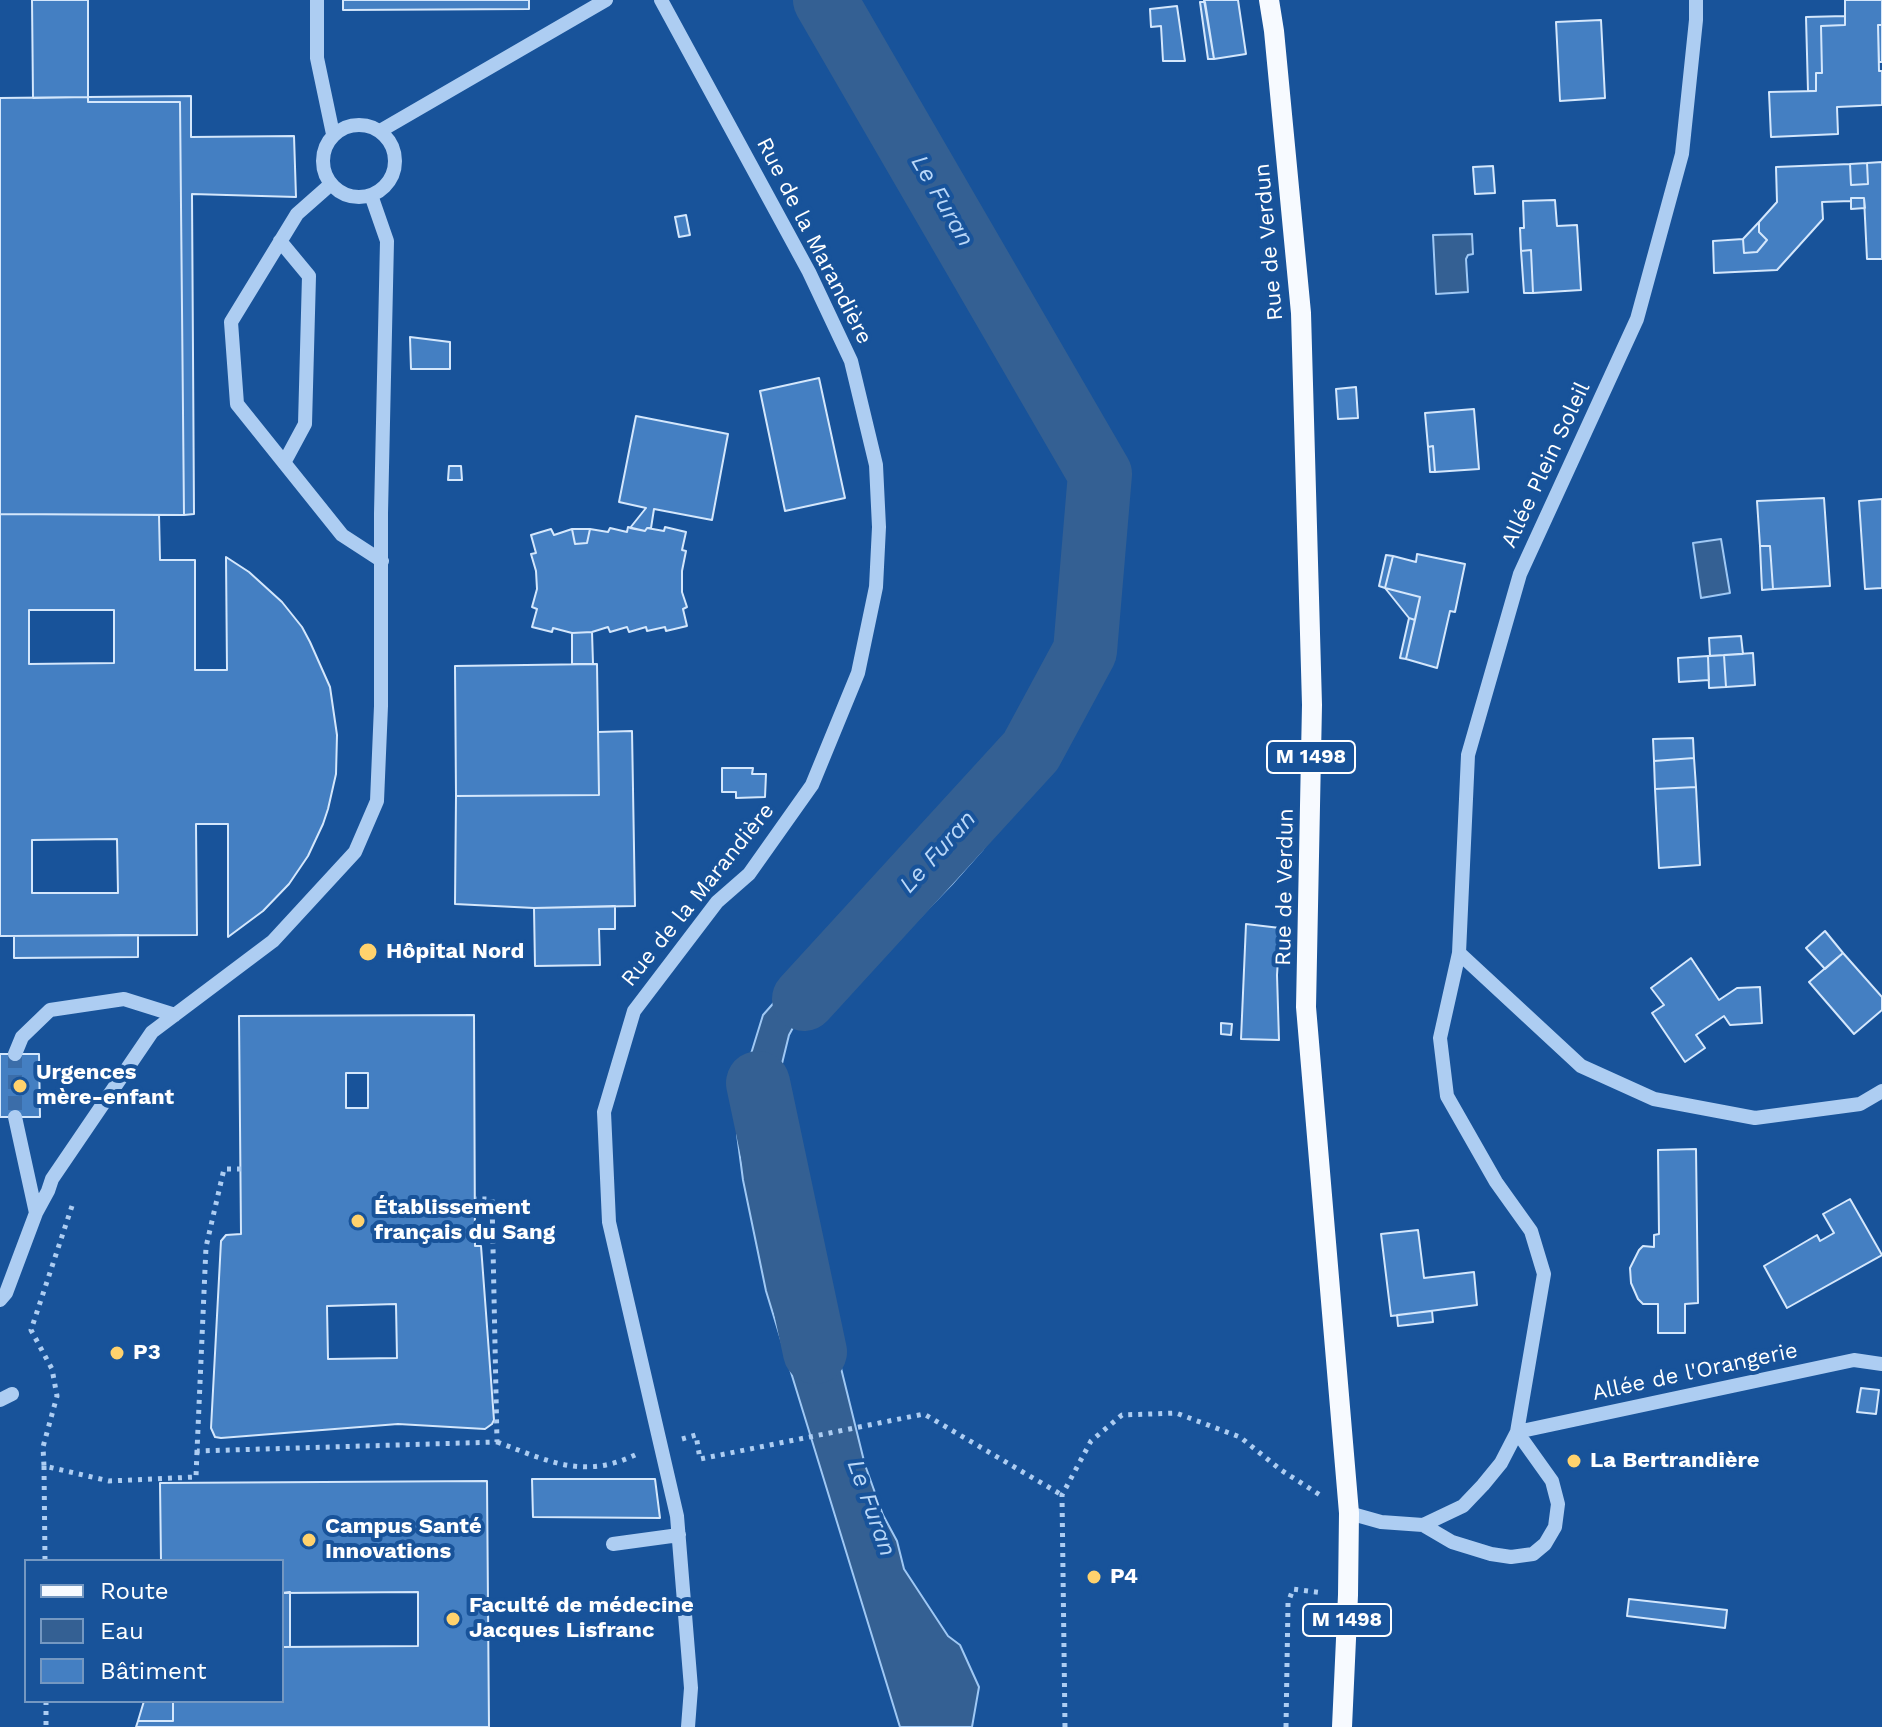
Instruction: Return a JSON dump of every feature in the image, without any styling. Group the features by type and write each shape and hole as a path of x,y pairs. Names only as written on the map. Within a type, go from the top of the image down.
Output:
{"main road":[{"name":"Rue de Verdun","path":"1269,0 1301,313 1312,705 1306,1007 1349,1513 1342,1727"}],"street":[{"path":"317,0 317,58 333,134"},
{"path":"380,131 606,0"},
{"name":"Rue de la Marandière","path":"661,0 809,272 851,361 876,465 879,527 876,587 858,673 812,785 749,874 717,902 634,1011 604,1112 609,1222 677,1516 691,1688 688,1727"},
{"name":"Allée Plein Soleil","path":"1349,1513 1381,1522 1423,1525 1463,1506 1501,1463 1517,1432 1544,1274 1531,1231 1496,1182 1447,1096 1440,1038 1459,953 1468,755 1520,574 1637,319 1682,154 1696,0"},
{"path":"354,125 380,131 392,144 395,156 391,179 371,195 353,196 340,192 325,173 323,157 333,134 354,125"},
{"path":"331,184 297,214 231,322 237,404 342,535 382,561"},
{"path":"0,1300 6,1293 52,1179 152,1032 273,941 355,852 377,801 387,241 371,195"},
{"path":"280,241 309,276 305,424 284,463"},
{"path":"1459,953 1581,1066 1654,1099 1755,1118 1860,1104 1882,1091"},
{"path":"15,1054 22,1037 50,1010 124,999 175,1015"},
{"path":"15,1117 36,1213"},
{"name":"Allée de l'Orangerie","path":"1517,1432 1854,1360 1882,1364"},
{"path":"1423,1525 1452,1542 1491,1554 1511,1557 1533,1554 1545,1544 1555,1527 1558,1504 1552,1481 1517,1432"},
{"path":"613,1544 679,1535"}],"path":[{"path":"44,1466 109,1481 196,1477 206,1247 224,1169 241,1169"},
{"path":"475,1199 492,1199 497,1442"},
{"path":"45,1559 43,1447 57,1396 52,1369 31,1330 72,1206"},
{"path":"1065,1727 1062,1495 1091,1441 1122,1415 1176,1413 1240,1437 1281,1470 1349,1513"},
{"path":"197,1451 497,1442 546,1461 572,1466 597,1466 624,1461 642,1451 696,1435 700,1459 924,1414 1062,1495"},
{"path":"1286,1727 1288,1603 1293,1589 1348,1595"},
{"path":"46,1703 46,1727"}],"water":[{"path":"803,0 833,0 976,220 1030,293 1100,431 1117,475 1122,531 1116,599 1096,664 1052,722 1042,756 1028,783 983,849 920,917 886,946 815,987 789,1035 775,1092 773,1142 788,1246 839,1360 865,1465 883,1515 897,1541 904,1569 948,1636 960,1645 979,1687 972,1727 900,1727 766,1291 743,1180 737,1134 746,1070 763,1015 822,954 880,925 900,909 1012,765 1055,663 1094,589 1097,542 1094,504 1061,400 1047,373 994,284 934,193 871,107"},
{"path":"1472,234 1473,254 1466,259 1468,292 1436,294 1433,235"},
{"path":"1721,539 1730,593 1701,598 1693,543"}],"building":[{"path":"32,0 88,0 88,97 33,98"},
{"path":"343,0 529,0 529,9 343,10"},
{"path":"1204,0 1238,0 1246,54 1214,59"},
{"path":"1845,0 1882,0 1882,25 1878,25 1882,105 1837,107 1838,134 1771,137 1769,92 1816,91 1816,73 1822,73 1821,26 1845,25"},
{"path":"1200,2 1205,2 1214,59 1208,59"},
{"path":"1177,6 1185,61 1163,61 1161,26 1151,27 1150,9"},
{"path":"1845,16 1845,25 1821,26 1822,73 1816,73 1816,91 1808,91 1806,17"},
{"path":"1601,20 1605,98 1560,101 1556,22"},
{"path":"1878,25 1882,25 1882,62 1879,62"},
{"path":"191,96 191,137 294,136 296,197 192,194 194,514 184,515 180,102 88,102 88,97"},
{"path":"88,97 88,102 180,102 184,515 0,514 0,98"},
{"path":"1882,162 1882,259 1867,259 1864,198 1851,198 1851,201 1822,202 1823,219 1777,270 1714,273 1713,241 1743,239 1744,253 1757,252 1767,240 1759,232 1759,222 1777,202 1776,167 1850,164 1851,185 1868,184 1867,163"},
{"path":"1867,163 1868,184 1851,185 1850,164"},
{"path":"1493,166 1495,193 1475,194 1473,167"},
{"path":"1851,198 1864,198 1865,208 1851,209"},
{"path":"1555,200 1557,226 1577,225 1581,290 1533,293 1531,250 1521,251 1523,201"},
{"path":"686,215 690,235 679,237 675,217"},
{"path":"1759,222 1759,232 1767,240 1757,252 1744,253 1743,239"},
{"path":"1531,250 1533,293 1524,293 1521,251"},
{"path":"410,337 450,342 450,369 411,369"},
{"path":"819,378 845,498 785,511 760,391"},
{"path":"1356,387 1358,418 1338,419 1336,389"},
{"path":"1474,409 1479,469 1435,472 1433,446 1428,447 1425,413"},
{"path":"636,416 728,434 712,520 654,509 651,528 645,531 630,528 646,508 619,502"},
{"path":"1433,446 1435,472 1430,472 1428,447"},
{"path":"449,466 461,466 462,480 448,480"},
{"path":"1824,498 1830,586 1773,589 1770,546 1760,546 1757,501"},
{"path":"1882,499 1882,588 1865,589 1859,501"},
{"path":"0,514 159,515 160,560 195,560 195,670 227,670 226,557 249,572 282,602 310,642 330,687 337,735 336,774 323,824 308,856 289,884 263,911 228,937 228,824 196,824 197,935 0,936","holes":["29,610 114,610 114,663 29,664","117,839 118,893 32,893 32,840"]},
{"path":"628,527 664,531 665,527 686,532 682,550 686,551 682,592 687,607 683,609 687,626 666,631 665,627 647,631 646,627 629,632 627,627 610,632 608,627 572,633 532,627 537,609 532,607 537,589 531,554 536,553 531,535 551,529 554,535 572,529 575,544 587,543 590,529 608,532 610,528 627,532"},
{"path":"572,529 590,529 587,543 575,544"},
{"path":"1760,546 1770,546 1773,589 1762,590"},
{"path":"1417,554 1465,564 1455,612 1450,611 1437,668 1406,659 1420,597 1385,588 1393,556 1416,562"},
{"path":"1386,555 1393,556 1385,588 1379,586"},
{"path":"1385,588 1420,597 1415,620 1409,618"},
{"path":"1409,618 1415,620 1406,659 1400,658"},
{"path":"592,632 593,664 572,664 572,633"},
{"path":"1741,636 1743,654 1710,656 1709,638"},
{"path":"1753,653 1755,685 1726,687 1724,655"},
{"path":"1724,655 1726,687 1709,688 1708,656"},
{"path":"1708,656 1709,680 1679,682 1678,658"},
{"path":"597,664 599,795 456,796 455,666"},
{"path":"632,731 635,906 534,908 455,904 456,796 599,795 598,732"},
{"path":"1693,738 1694,758 1654,761 1653,739"},
{"path":"1694,758 1696,787 1655,789 1654,761"},
{"path":"722,768 753,768 752,774 766,774 765,797 736,798 736,792 722,792"},
{"path":"1696,787 1700,865 1659,868 1655,789"},
{"path":"615,906 615,929 599,929 600,965 535,966 534,908"},
{"path":"1246,924 1280,928 1277,975 1279,1040 1241,1039"},
{"path":"1825,931 1843,953 1825,969 1806,948"},
{"path":"138,935 138,957 14,958 14,936"},
{"path":"1843,953 1882,997 1882,1010 1854,1034 1809,982"},
{"path":"1691,958 1719,1000 1737,988 1760,987 1762,1023 1730,1025 1724,1016 1696,1035 1705,1048 1685,1062 1652,1013 1664,1005 1651,988"},
{"name":"Établissement français du Sang","path":"474,1015 475,1246 481,1246 494,1420 485,1429 398,1424 215,1437 211,1428 221,1241 226,1235 241,1234 239,1016","holes":["346,1073 368,1073 368,1108 346,1108","396,1304 397,1358 328,1359 327,1306"]},
{"path":"1221,1023 1232,1024 1231,1035 1221,1034"},
{"name":"Urgences mère-enfant","path":"0,1054 39,1054 40,1117 0,1117"},
{"path":"1696,1149 1698,1303 1685,1304 1685,1333 1658,1333 1658,1304 1643,1304 1638,1299 1631,1283 1630,1268 1639,1250 1643,1246 1654,1247 1654,1235 1659,1234 1658,1150"},
{"path":"1850,1199 1882,1255 1787,1308 1764,1266 1817,1235 1820,1241 1834,1233 1823,1214"},
{"path":"1418,1230 1424,1278 1474,1272 1477,1305 1391,1316 1381,1234"},
{"path":"1432,1311 1433,1322 1398,1326 1397,1315"},
{"path":"1861,1388 1879,1390 1876,1414 1857,1412"},
{"path":"532,1479 655,1479 660,1518 533,1517"},
{"name":"Faculté de médecine Jacques Lisfranc","path":"487,1481 489,1727 136,1727 138,1721 173,1721 173,1703 284,1703 284,1647 418,1646 418,1592 284,1593 284,1559 161,1559 160,1483"},
{"path":"290,1592 290,1647 284,1647 284,1593"},
{"path":"1629,1599 1727,1610 1725,1628 1627,1616"},
{"path":"143,1703 173,1703 173,1721 138,1721"}],"waterway":[{"name":"Le Furan","path":"804,999 1031,751 1085,651 1100,474 825,0"},
{"name":"Le Furan","path":"758,1083 815,1352"}],"tunnel":[{"path":"15,1054 15,1117"}],"place":[{"name":"Hôpital Nord","path":"368,952"},
{"name":"Urgences mère-enfant","path":"20,1086"},
{"name":"Établissement français du Sang","path":"358,1221"},
{"name":"P3","path":"117,1353"},
{"name":"La Bertrandière","path":"1574,1461"},
{"name":"Campus Santé Innovations","path":"309,1540"},
{"name":"P4","path":"1094,1577"},
{"name":"Faculté de médecine Jacques Lisfranc","path":"453,1619"}]}
